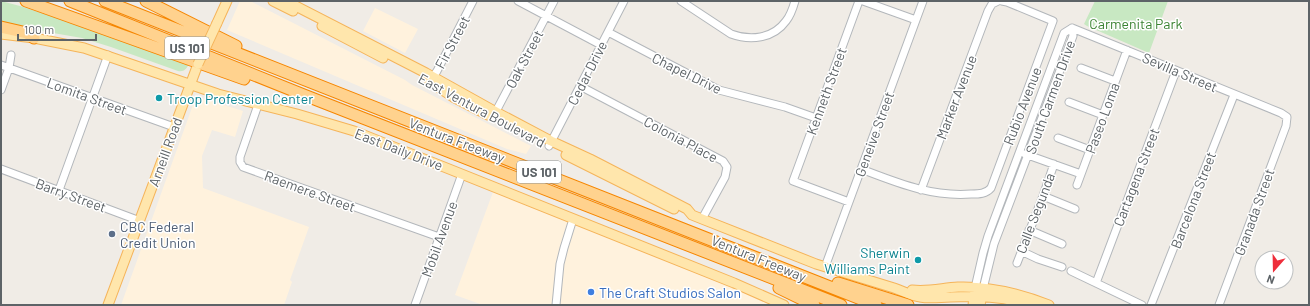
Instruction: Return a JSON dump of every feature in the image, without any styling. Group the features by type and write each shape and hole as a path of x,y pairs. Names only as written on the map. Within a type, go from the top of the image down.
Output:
{"highway":[{"path":"26,1 264,86 304,95"},
{"name":"Ventura Freeway","path":"70,1 304,95 841,305"},
{"name":"Ventura Freeway","path":"104,1 876,305"},
{"path":"146,1 288,73"},
{"path":"1,27 27,33 34,38"},
{"path":"740,266 814,305"},
{"path":"790,271 854,287 908,305"}],"main road":[{"name":"Arneill Road","path":"108,305 189,85 227,1"},
{"name":"East Ventura Boulevard","path":"273,1 405,69 431,80"},
{"name":"East Ventura Boulevard","path":"286,1 494,115 687,209 692,215 825,268 904,291 928,291 956,287 978,297 1003,299 1028,305"},
{"name":"East Daily Drive","path":"1,34 34,38 84,48 218,94 354,131 734,283 784,305"},
{"name":"East Ventura Boulevard","path":"978,297 1028,297 1049,305"},
{"path":"1006,305 1018,305"}],"street":[{"name":"Fir Street","path":"431,80 473,1"},
{"path":"518,1 601,45"},
{"name":"Oak Street","path":"494,115 554,1"},
{"name":"Cedar Drive","path":"550,143 624,1"},
{"path":"681,1 731,34 749,38 768,35 780,27 787,21 795,1"},
{"name":"Kenneth Street","path":"849,202 793,181 859,1"},
{"path":"863,1 916,20"},
{"name":"Geneive Street","path":"825,268 923,1"},
{"name":"Rubio Avenue","path":"921,190 943,194 963,195 985,193 989,191 1019,115 1053,21 1002,1"},
{"name":"Marker Avenue","path":"921,190 988,11 995,2"},
{"name":"Sevilla Street","path":"1072,28 1281,113 1288,118"},
{"name":"South Carmen Drive","path":"1072,28 1073,36 994,244 978,297 983,253 988,236 1064,32 1072,28"},
{"name":"Chapel Drive","path":"608,32 719,90 785,106 816,118"},
{"name":"Paseo Loma","path":"1077,185 1127,50"},
{"path":"1,90 9,68 11,55"},
{"path":"59,190 108,55"},
{"name":"Lomita Street","path":"1,65 174,127"},
{"path":"1081,68 1115,81"},
{"name":"Cartagena Street","path":"1096,283 1176,71"},
{"name":"Colonia Place","path":"580,86 724,161 727,167 725,177 702,219"},
{"name":"Barcelona Street","path":"1151,305 1234,95"},
{"path":"1069,102 1103,115"},
{"name":"Raemere Street","path":"258,105 240,158 240,162 243,167 439,237"},
{"name":"Granada Street","path":"1219,305 1288,118"},
{"path":"1058,138 1090,150"},
{"name":"Calle Segunda","path":"1020,152 1081,174"},
{"name":"Calle Segunda","path":"1017,262 1054,164"},
{"name":"Barry Street","path":"1,169 140,221"},
{"path":"861,169 921,190"},
{"name":"Mobil Avenue","path":"415,305 462,174"},
{"path":"1043,196 1075,209"},
{"path":"556,305 560,264 573,219"},
{"path":"1029,230 1062,244"},
{"path":"1021,251 1038,259 1062,267"},
{"path":"1071,271 1142,305"}],"shaded area":[{"path":"240,1 250,1 531,146 526,154 507,149 227,30"},
{"path":"375,8 418,29 405,53 363,31"},
{"path":"201,98 243,111 235,137 212,130 202,156 203,188 309,227 290,280 292,282 284,305 121,305 194,102"},
{"path":"493,192 530,204 571,221 559,252 552,305 483,305 455,295"},
{"path":"576,223 774,305 559,305 563,263 569,240"}],"green space":[{"path":"1,1 88,28 189,63 185,70 178,71 82,38 1,24"},
{"name":"Carmenita Park","path":"1095,1 1168,1 1149,53 1084,24"}],"place":[{"name":"Troop Profession Center","path":"159,98"},
{"name":"CBC Federal Credit Union","path":"112,234"},
{"name":"Sherwin Williams Paint","path":"918,260"},
{"name":"The Craft Studios Salon","path":"591,292"}]}
